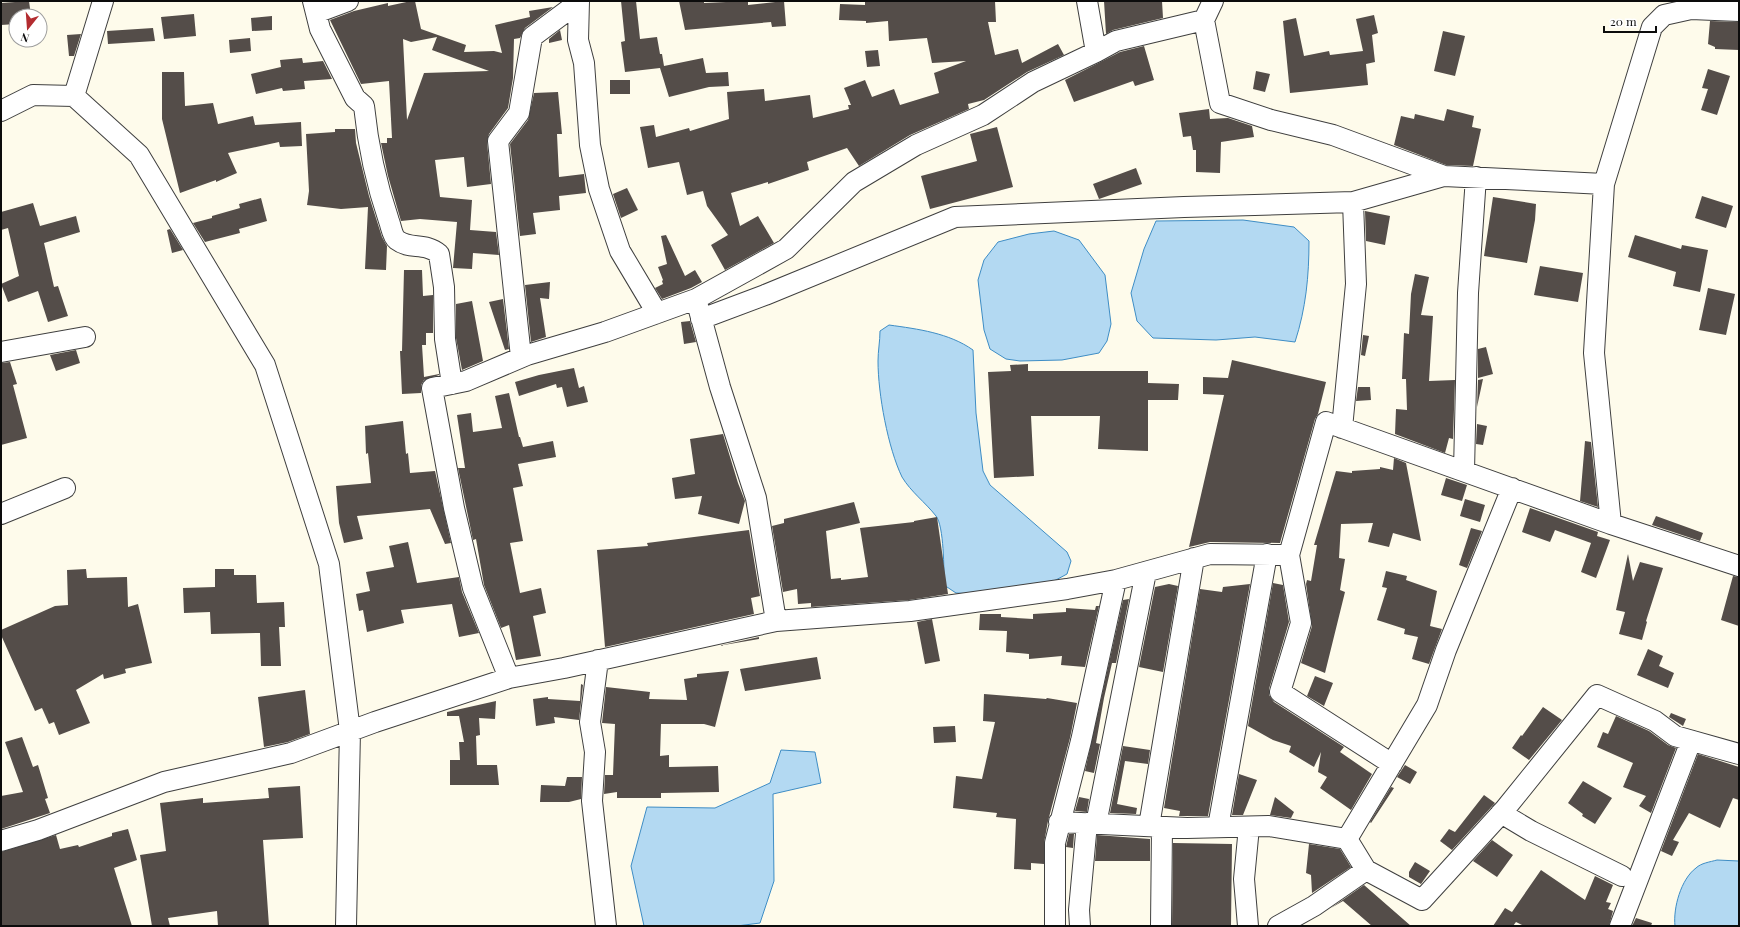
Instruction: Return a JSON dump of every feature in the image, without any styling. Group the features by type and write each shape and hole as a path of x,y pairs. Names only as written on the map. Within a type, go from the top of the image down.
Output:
{"street":[{"path":"74,96 103,1"},
{"path":"348,1 315,7 320,29 355,98 364,106 367,138 378,189 395,239 404,245 426,246 439,254 444,287 445,339 452,384"},
{"path":"579,1 578,40 584,63 590,145 599,189 620,251 657,313"},
{"path":"521,357 498,141 519,113 532,37 579,1"},
{"path":"1087,1 1096,52"},
{"path":"1213,1 1204,20 1220,103 1270,120 1333,135 1444,176"},
{"path":"1611,524 1594,353 1604,184 1652,27 1664,15 1690,9 1739,11"},
{"path":"509,678 473,588 448,479 432,388 466,381 521,357 605,332 696,299 786,249 854,182 916,145 983,115 1032,82 1096,52 1116,40 1204,20"},
{"path":"1,111 33,95 74,96 139,155 266,365 330,564 350,731 346,926"},
{"path":"701,319 765,295 955,217 1184,207 1353,202 1444,176 1604,184"},
{"path":"1464,472 1468,293 1476,177"},
{"path":"1342,428 1356,284 1353,202"},
{"path":"696,299 720,387 756,498 776,621"},
{"path":"1,352 85,337"},
{"path":"1392,764 1280,692 1301,623 1289,555 1326,422 1611,524 1739,566"},
{"path":"1,514 65,488"},
{"path":"1347,839 1427,705 1446,650 1512,488"},
{"path":"1,842 38,830 164,782 291,753 350,731 509,678 776,621 910,610 1067,589 1116,580 1210,554 1289,555"},
{"path":"1218,827 1267,554"},
{"path":"1162,926 1156,827 1194,558"},
{"path":"1080,926 1079,910 1092,824 1146,572"},
{"path":"1055,926 1055,844 1059,822 1081,740 1116,580"},
{"path":"598,660 590,722 595,752 592,801 606,926"},
{"path":"1059,822 1156,827 1269,826 1347,839 1366,870 1422,900 1501,813 1597,695 1655,721 1675,736 1739,754"},
{"path":"1620,926 1691,741"},
{"path":"1501,813 1531,831 1622,876"},
{"path":"1248,926 1244,879 1249,827"},
{"path":"1278,926 1314,906 1366,870"}],"water":[{"path":"1243,220 1294,227 1309,241 1306,292 1302,317 1295,342 1255,337 1216,340 1153,338 1137,321 1131,293 1144,249 1156,221"},
{"path":"1054,231 1079,240 1105,275 1111,324 1107,341 1099,353 1062,360 1020,361 1006,359 990,349 984,330 978,280 984,260 998,242 1029,234"},
{"path":"889,325 922,330 944,336 954,339 973,350 976,413 983,471 990,485 1067,552 1071,561 1067,574 1054,581 975,594 956,593 944,585 943,549 939,521 902,477 888,436 878,374 878,357 880,331"},
{"path":"781,750 815,752 821,783 773,794 774,881 760,923 737,926 644,926 631,866 647,807 715,808 770,783"},
{"path":"1717,860 1739,861 1739,926 1675,926 1675,911 1679,894 1686,879 1698,866"}],"building":[{"path":"29,1 30,8 8,8 8,25 1,25 1,3"},
{"path":"415,1 421,29 466,45 464,52 494,51 502,53 495,25 530,17 529,11 553,7 525,28 520,38 514,39 513,78 508,108 489,134 487,142 491,184 467,187 464,157 435,160 440,197 472,200 470,230 496,232 499,255 473,253 472,269 453,268 457,222 420,219 401,221 388,176 381,143 387,143 387,138 392,138 389,81 361,84 330,20 354,11 388,3 388,6","holes":["437,37 432,50 489,71 424,73 407,120 403,39 411,42"]},
{"path":"621,1 636,1 640,39 657,37 664,66 703,58 706,73 728,72 729,86 709,87 669,97 660,68 625,72 621,42 625,41"},
{"path":"679,1 704,1 704,3 748,1 748,5 784,1 786,26 772,27 771,22 685,30"},
{"path":"865,1 995,1 996,22 988,22 995,55 1018,49 1022,63 1058,44 1064,55 1027,72 984,100 968,104 969,109 910,135 859,166 847,148 807,162 809,170 768,184 768,182 731,193 740,226 758,216 774,243 725,270 711,245 728,235 707,206 703,191 687,195 679,162 648,168 640,127 654,125 656,137 689,128 690,131 729,119 727,92 764,89 765,101 810,95 813,118 849,109 848,105 851,105 844,88 865,80 872,97 894,89 900,105 939,93 934,73 966,61 932,63 927,38 889,41 888,21 866,23 866,21 839,20 840,4 865,5"},
{"path":"1104,1 1162,1 1163,18 1113,30 1106,34"},
{"path":"194,14 196,36 164,39 161,17"},
{"path":"1374,15 1378,33 1372,35 1375,62 1366,64 1368,85 1290,93 1283,21 1296,18 1304,56 1329,51 1330,55 1363,51 1356,19"},
{"path":"272,16 272,30 252,31 251,18"},
{"path":"1710,21 1739,22 1739,50 1715,49 1715,47 1708,44"},
{"path":"153,28 155,41 108,44 107,31"},
{"path":"560,30 562,40 549,43 549,39"},
{"path":"1443,31 1465,36 1455,76 1434,71"},
{"path":"81,34 74,56 69,56 67,35"},
{"path":"250,38 251,51 230,53 229,40"},
{"path":"1144,46 1154,80 1135,86 1133,81 1074,102 1065,80 1120,52"},
{"path":"878,50 880,66 867,67 865,51"},
{"path":"302,58 303,63 323,61 332,79 304,81 305,89 283,91 282,88 256,94 251,74 281,67 280,60"},
{"path":"1708,69 1730,76 1717,115 1701,110 1708,89 1702,88"},
{"path":"1256,71 1270,74 1265,92 1253,89"},
{"path":"162,72 184,72 185,106 213,103 218,124 253,116 255,125 301,122 302,146 280,147 279,142 228,153 237,173 216,182 216,180 180,193 162,119"},
{"path":"610,80 630,80 630,94 610,94"},
{"path":"558,92 562,134 557,134 559,177 584,174 586,193 559,196 560,210 533,213 536,234 520,236 510,144 528,120 534,93"},
{"path":"1209,109 1210,119 1228,118 1252,126 1254,137 1221,142 1220,173 1196,172 1196,150 1193,150 1191,136 1183,137 1179,113"},
{"path":"1447,109 1474,116 1472,127 1481,129 1473,166 1446,165 1394,145 1401,116 1414,119 1415,114 1444,121"},
{"path":"997,127 1013,187 930,209 921,176 977,161 970,134"},
{"path":"335,129 355,129 356,143 369,196 382,237 387,246 386,270 365,269 368,207 341,209 307,205 309,191 306,134 335,132"},
{"path":"1136,168 1142,184 1099,199 1093,184"},
{"path":"627,188 638,210 621,218 613,194"},
{"path":"1702,196 1733,206 1726,228 1695,218"},
{"path":"1493,197 1536,204 1535,220 1527,263 1484,256"},
{"path":"261,198 267,221 239,229 240,233 205,242 193,223 240,208 239,204"},
{"path":"33,203 40,226 76,216 80,232 44,243 54,287 58,286 68,316 48,322 38,291 8,302 1,284 19,276 8,228 1,230 1,212"},
{"path":"1365,211 1390,216 1385,245 1366,241"},
{"path":"170,229 183,250 172,253 167,230"},
{"path":"666,235 685,276 695,270 702,282 691,288 662,299 655,288 663,284 658,267 667,264 661,236"},
{"path":"1635,235 1681,249 1682,245 1708,250 1700,292 1673,286 1676,272 1628,257"},
{"path":"1540,266 1583,273 1578,302 1534,295"},
{"path":"404,270 422,270 423,296 433,295 433,333 426,333 426,345 422,345 424,377 439,375 424,380 421,385 421,393 402,394 400,351 402,351"},
{"path":"1415,274 1429,277 1421,315 1433,316 1429,381 1455,380 1453,439 1449,438 1445,453 1395,434 1396,409 1407,410 1406,379 1402,379 1404,333 1409,334 1411,294"},
{"path":"550,282 549,299 540,298 546,337 531,342 525,285"},
{"path":"1708,288 1735,294 1726,335 1699,330"},
{"path":"503,299 509,349 505,350 489,302"},
{"path":"472,301 483,361 462,370 456,338 456,304"},
{"path":"690,321 696,342 684,344 681,322"},
{"path":"1363,335 1369,336 1365,356 1361,355"},
{"path":"1486,347 1493,374 1478,378 1478,349"},
{"path":"76,350 80,363 56,371 50,355"},
{"path":"1232,360 1326,382 1280,543 1210,542 1189,547 1224,395 1203,394 1203,377 1228,378"},
{"path":"10,362 17,384 13,385 27,438 1,445 1,363"},
{"path":"1028,364 1028,371 1148,371 1148,383 1179,384 1178,400 1148,400 1148,451 1098,449 1100,416 1031,416 1034,476 994,478 988,372 1011,371 1010,365"},
{"path":"574,368 579,388 584,386 588,402 567,407 562,387 557,388 556,384 519,396 515,382 539,375"},
{"path":"1483,379 1477,407 1478,380"},
{"path":"1358,387 1370,387 1371,400 1356,401"},
{"path":"509,393 519,437 523,447 553,441 556,457 518,464 523,486 513,488 523,541 510,543 520,593 541,588 546,613 533,616 541,656 516,660 509,625 501,628 484,585 476,539 473,540 458,468 465,468 457,415 471,413 473,432 502,428 495,396"},
{"path":"403,421 406,454 408,453 410,473 435,471 451,543 445,544 430,509 357,516 363,539 344,543 339,523 336,486 371,483 368,453 366,454 365,426"},
{"path":"1477,424 1487,426 1483,445 1476,444"},
{"path":"723,434 745,501 739,524 698,514 702,496 675,499 672,478 695,474 690,439"},
{"path":"1585,441 1591,442 1598,507 1580,501"},
{"path":"1394,458 1406,463 1421,541 1393,533 1389,547 1368,542 1373,523 1341,524 1339,558 1345,559 1340,590 1345,592 1325,673 1301,663 1312,626 1306,584 1307,580 1311,581 1317,545 1314,545 1336,471 1352,473 1352,471 1380,469 1380,467 1393,470"},
{"path":"1446,478 1467,485 1462,501 1441,495"},
{"path":"1465,499 1485,505 1480,522 1460,516"},
{"path":"854,502 860,523 826,531 831,579 841,578 841,580 868,577 860,528 914,522 937,517 948,594 909,600 811,607 811,603 798,604 797,589 783,592 772,526 784,523 784,519"},
{"path":"1530,508 1598,532 1597,536 1610,540 1596,578 1581,572 1591,543 1555,530 1550,542 1522,532"},
{"path":"1656,516 1703,533 1700,541 1652,525"},
{"path":"1471,528 1482,531 1467,568 1459,565"},
{"path":"749,530 760,596 751,598 754,614 605,647 597,550 648,546 647,543"},
{"path":"408,542 417,583 459,577 462,592 479,633 459,637 452,604 401,610 404,623 367,632 363,610 359,611 356,594 370,591 366,572 394,567 389,546"},
{"path":"1628,554 1633,581 1640,562 1663,568 1646,621 1642,640 1619,634 1625,612 1616,610"},
{"path":"86,569 87,578 127,577 128,607 138,604 152,663 125,669 126,673 104,679 103,674 76,690 90,723 59,735 54,722 49,724 42,708 35,711 1,635 1,630 55,606 68,605 67,570"},
{"path":"215,569 234,569 234,575 256,575 257,603 284,602 285,627 279,627 281,666 261,666 260,633 211,634 210,612 184,613 183,588 215,587"},
{"path":"1386,571 1407,576 1406,580 1437,591 1430,626 1442,629 1429,664 1412,659 1418,637 1404,634 1405,629 1377,620 1387,588 1382,587"},
{"path":"1733,576 1739,577 1739,626 1721,620"},
{"path":"1273,583 1283,585 1289,622 1269,689 1269,695 1274,702 1344,747 1340,752 1372,774 1351,810 1320,788 1327,777 1318,772 1321,752 1314,767 1289,752 1291,746 1273,740 1248,726"},
{"path":"1169,584 1178,586 1163,672 1139,667 1155,587"},
{"path":"1250,584 1208,816 1179,816 1180,811 1164,808 1200,589 1222,592 1223,587"},
{"path":"1129,599 1116,663 1112,663 1104,698 1096,743 1100,744 1094,773 1085,771 1123,600"},
{"path":"1096,606 1099,606 1085,667 1061,665 1062,656 1029,659 1029,654 1006,652 1007,631 979,630 980,614 1001,614 1001,617 1033,619 1033,614 1066,612 1066,608 1095,610"},
{"path":"932,619 940,661 925,664 917,622"},
{"path":"759,637 759,639 718,646"},
{"path":"1648,649 1663,656 1659,666 1674,673 1668,688 1637,675"},
{"path":"817,657 821,679 745,691 740,669"},
{"path":"729,671 715,727 704,724 661,724 660,756 669,755 669,767 718,766 719,792 661,793 661,798 617,798 617,792 604,794 605,775 613,775 615,724 602,723 606,687 650,692 649,699 687,700 684,679 697,677 697,674"},
{"path":"1315,676 1333,683 1324,706 1307,696"},
{"path":"581,684 583,685 579,720 554,717 555,723 536,726 533,699 548,697 548,699 580,701"},
{"path":"305,690 310,734 288,742 264,747 258,697"},
{"path":"984,694 1047,698 1077,703 1070,738 1048,821 1044,843 1044,864 1031,863 1031,870 1014,869 1016,819 996,817 997,813 953,808 956,776 982,779 995,722 983,721"},
{"path":"496,701 495,719 479,718 480,735 476,736 477,765 497,765 499,785 450,785 450,760 460,760 459,742 464,742 459,716 447,716 447,712"},
{"path":"1543,707 1562,720 1529,760 1512,748"},
{"path":"1671,713 1686,719 1683,726 1669,717"},
{"path":"1616,716 1649,731 1668,745 1676,748 1651,813 1639,806 1646,796 1623,787 1633,763 1597,747 1603,732 1608,734"},
{"path":"955,726 956,742 934,743 933,727"},
{"path":"22,737 33,767 38,765 48,798 45,799 50,813 1,829 1,796 23,792 5,742"},
{"path":"1123,746 1150,750 1148,764 1125,761 1117,804 1137,808 1136,814 1110,813"},
{"path":"1698,754 1739,767 1739,800 1733,798 1720,828 1689,813 1673,840 1679,842 1672,856 1661,851"},
{"path":"1405,765 1417,772 1410,784 1397,777"},
{"path":"1239,774 1257,780 1243,815 1232,815"},
{"path":"567,777 582,777 581,799 569,802 540,802 541,785 565,786"},
{"path":"1583,781 1612,798 1595,824 1582,816 1583,814 1568,803"},
{"path":"300,786 303,838 263,840 269,926 218,926 217,911 168,918 170,926 152,926 140,855 166,851 160,803 203,798 203,803 269,798 268,788"},
{"path":"1391,787 1394,788 1371,823 1370,822"},
{"path":"1484,795 1495,803 1452,850 1440,841 1449,829 1455,832"},
{"path":"1079,797 1089,799 1087,812 1075,811"},
{"path":"1275,797 1294,812 1291,818 1270,815"},
{"path":"128,829 137,860 114,868 132,926 1,926 1,852 56,835 60,849 78,845 79,847 112,836 112,833"},
{"path":"1069,834 1074,834 1073,848 1066,847"},
{"path":"1097,835 1150,839 1150,861 1095,861"},
{"path":"1492,840 1513,855 1497,877 1473,861"},
{"path":"1173,843 1232,844 1231,926 1172,926"},
{"path":"1309,844 1340,849 1351,867 1312,893 1311,875 1306,873"},
{"path":"1415,862 1430,871 1421,884 1409,877 1409,872"},
{"path":"1541,870 1585,900 1595,876 1613,885 1606,902 1611,903 1608,909 1613,911 1609,926 1524,926 1516,922 1513,926 1493,926 1505,908 1512,912"},
{"path":"1364,885 1411,926 1372,926 1343,901 1331,908"},
{"path":"1636,918 1652,923 1651,926 1632,926"}]}
